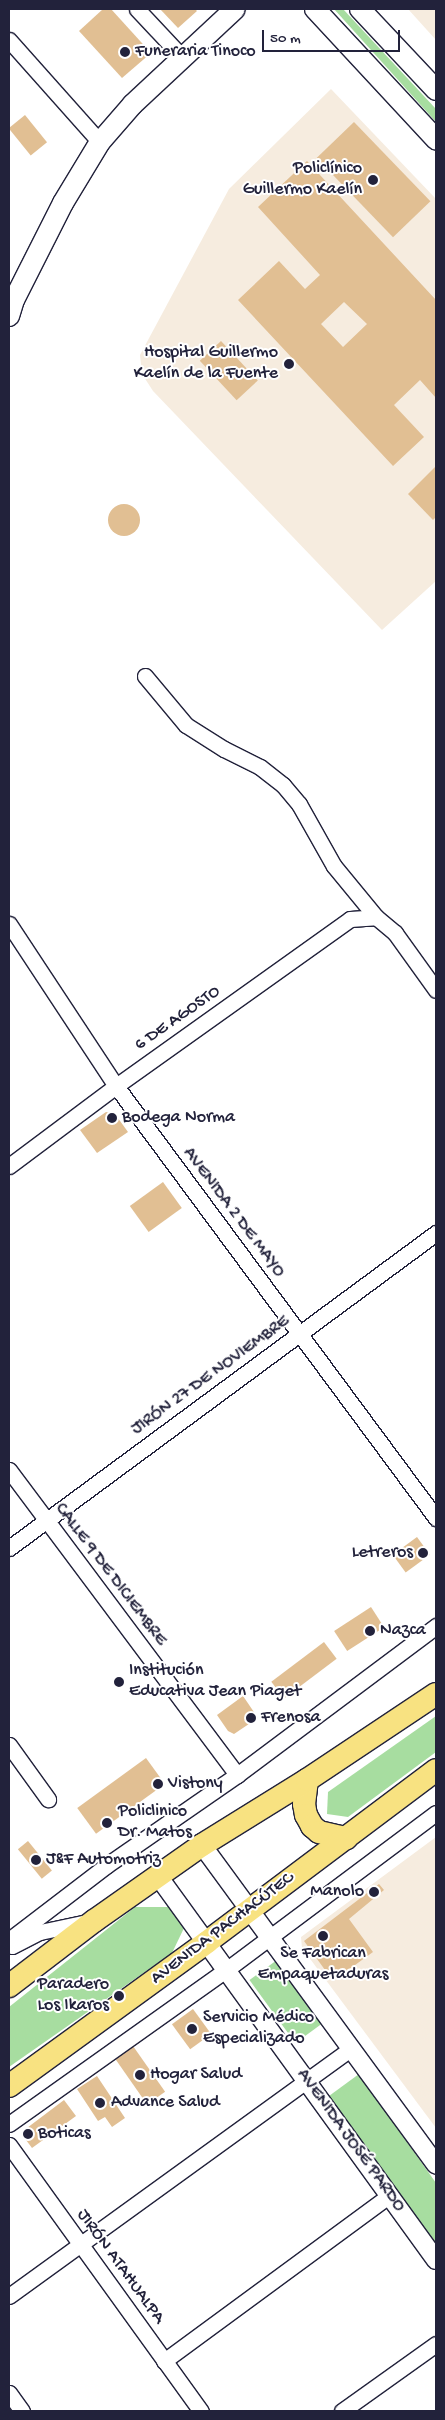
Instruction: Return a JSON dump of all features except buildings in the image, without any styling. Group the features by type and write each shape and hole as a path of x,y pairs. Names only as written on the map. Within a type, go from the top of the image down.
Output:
{"main road":[{"path":"9,316 14,300 62,203 100,142 133,104 235,9"},
{"path":"315,9 436,139"},
{"path":"360,9 436,90"},
{"path":"9,1986 94,1921 202,1845 308,1780 436,1694"},
{"name":"AVENIDA PACHACÚTEC","path":"9,2086 207,1942 436,1770"},
{"path":"308,1780 305,1810 312,1826 319,1832 346,1838"}],"street":[{"path":"137,9 182,58"},
{"path":"9,40 100,142"},
{"path":"145,676 186,725 224,749 260,767 283,785 299,804 334,866 376,917 395,933 436,990"},
{"name":"6 DE AGOSTO","path":"9,1166 116,1086 350,919 376,917"},
{"name":"AVENIDA 2 DE MAYO","path":"9,924 116,1086 436,1518"},
{"name":"JIRÓN 27 DE NOVIEMBRE","path":"9,1548 436,1233"},
{"name":"CALLE 9 DE DICIEMBRE","path":"9,1470 237,1775"},
{"path":"9,1940 107,1865 237,1775 436,1626"},
{"path":"9,1745 48,1799"},
{"name":"AVENIDA PACHACÚTEC","path":"9,2124 226,1970 436,1813"},
{"path":"202,1845 436,2165"},
{"name":"AVENIDA JOSÉ PARDO","path":"158,1876 436,2260"},
{"path":"9,1948 40,1932 94,1921"},
{"path":"9,2296 352,2048"},
{"name":"JIRÓN ATAHUALPA","path":"9,2145 201,2411"},
{"path":"164,2361 390,2196"},
{"path":"342,2411 436,2344"},
{"path":"9,2393 22,2411"}],"shaded area":[{"path":"408,9 436,9 436,40"},
{"name":"Hospital Guillermo Kaelín de la Fuente","path":"331,89 436,199 436,581 382,630 153,391 142,374 140,355 229,189"},
{"path":"436,1837 436,2128 302,1948 301,1937"}],"green space":[{"path":"334,9 343,9 436,109 436,122"},
{"path":"436,1716 436,1752 348,1817 327,1814 328,1792"},
{"path":"135,1907 172,1907 185,1926 172,1953 9,2067 9,2007"},
{"path":"277,1960 323,2023 295,2043 249,1980"},
{"path":"359,2074 436,2183 436,2247 329,2096"}],"place":[{"name":"Funeraria Tinoco","path":"125,52"},
{"name":"Policlínico Guillermo Kaelín","path":"373,180"},
{"name":"Hospital Guillermo Kaelín de la Fuente","path":"289,364"},
{"name":"Bodega Norma","path":"112,1118"},
{"name":"Letreros","path":"423,1553"},
{"name":"Nazca","path":"370,1631"},
{"name":"Institución Educativa Jean Piaget","path":"119,1682"},
{"name":"Frenosa","path":"251,1718"},
{"name":"Vistony","path":"158,1784"},
{"name":"Policlinico Dr. Matos","path":"107,1823"},
{"name":"J&F Automotriz","path":"36,1860"},
{"name":"Manolo","path":"374,1892"},
{"name":"Se Fabrican Empaquetaduras","path":"323,1936"},
{"name":"Paradero Los Ikaros","path":"119,1996"},
{"name":"Servicio Médico Especializado","path":"192,2029"},
{"name":"Hogar Salud","path":"140,2075"},
{"name":"Advance Salud","path":"100,2103"},
{"name":"Boticas","path":"28,2134"}]}
